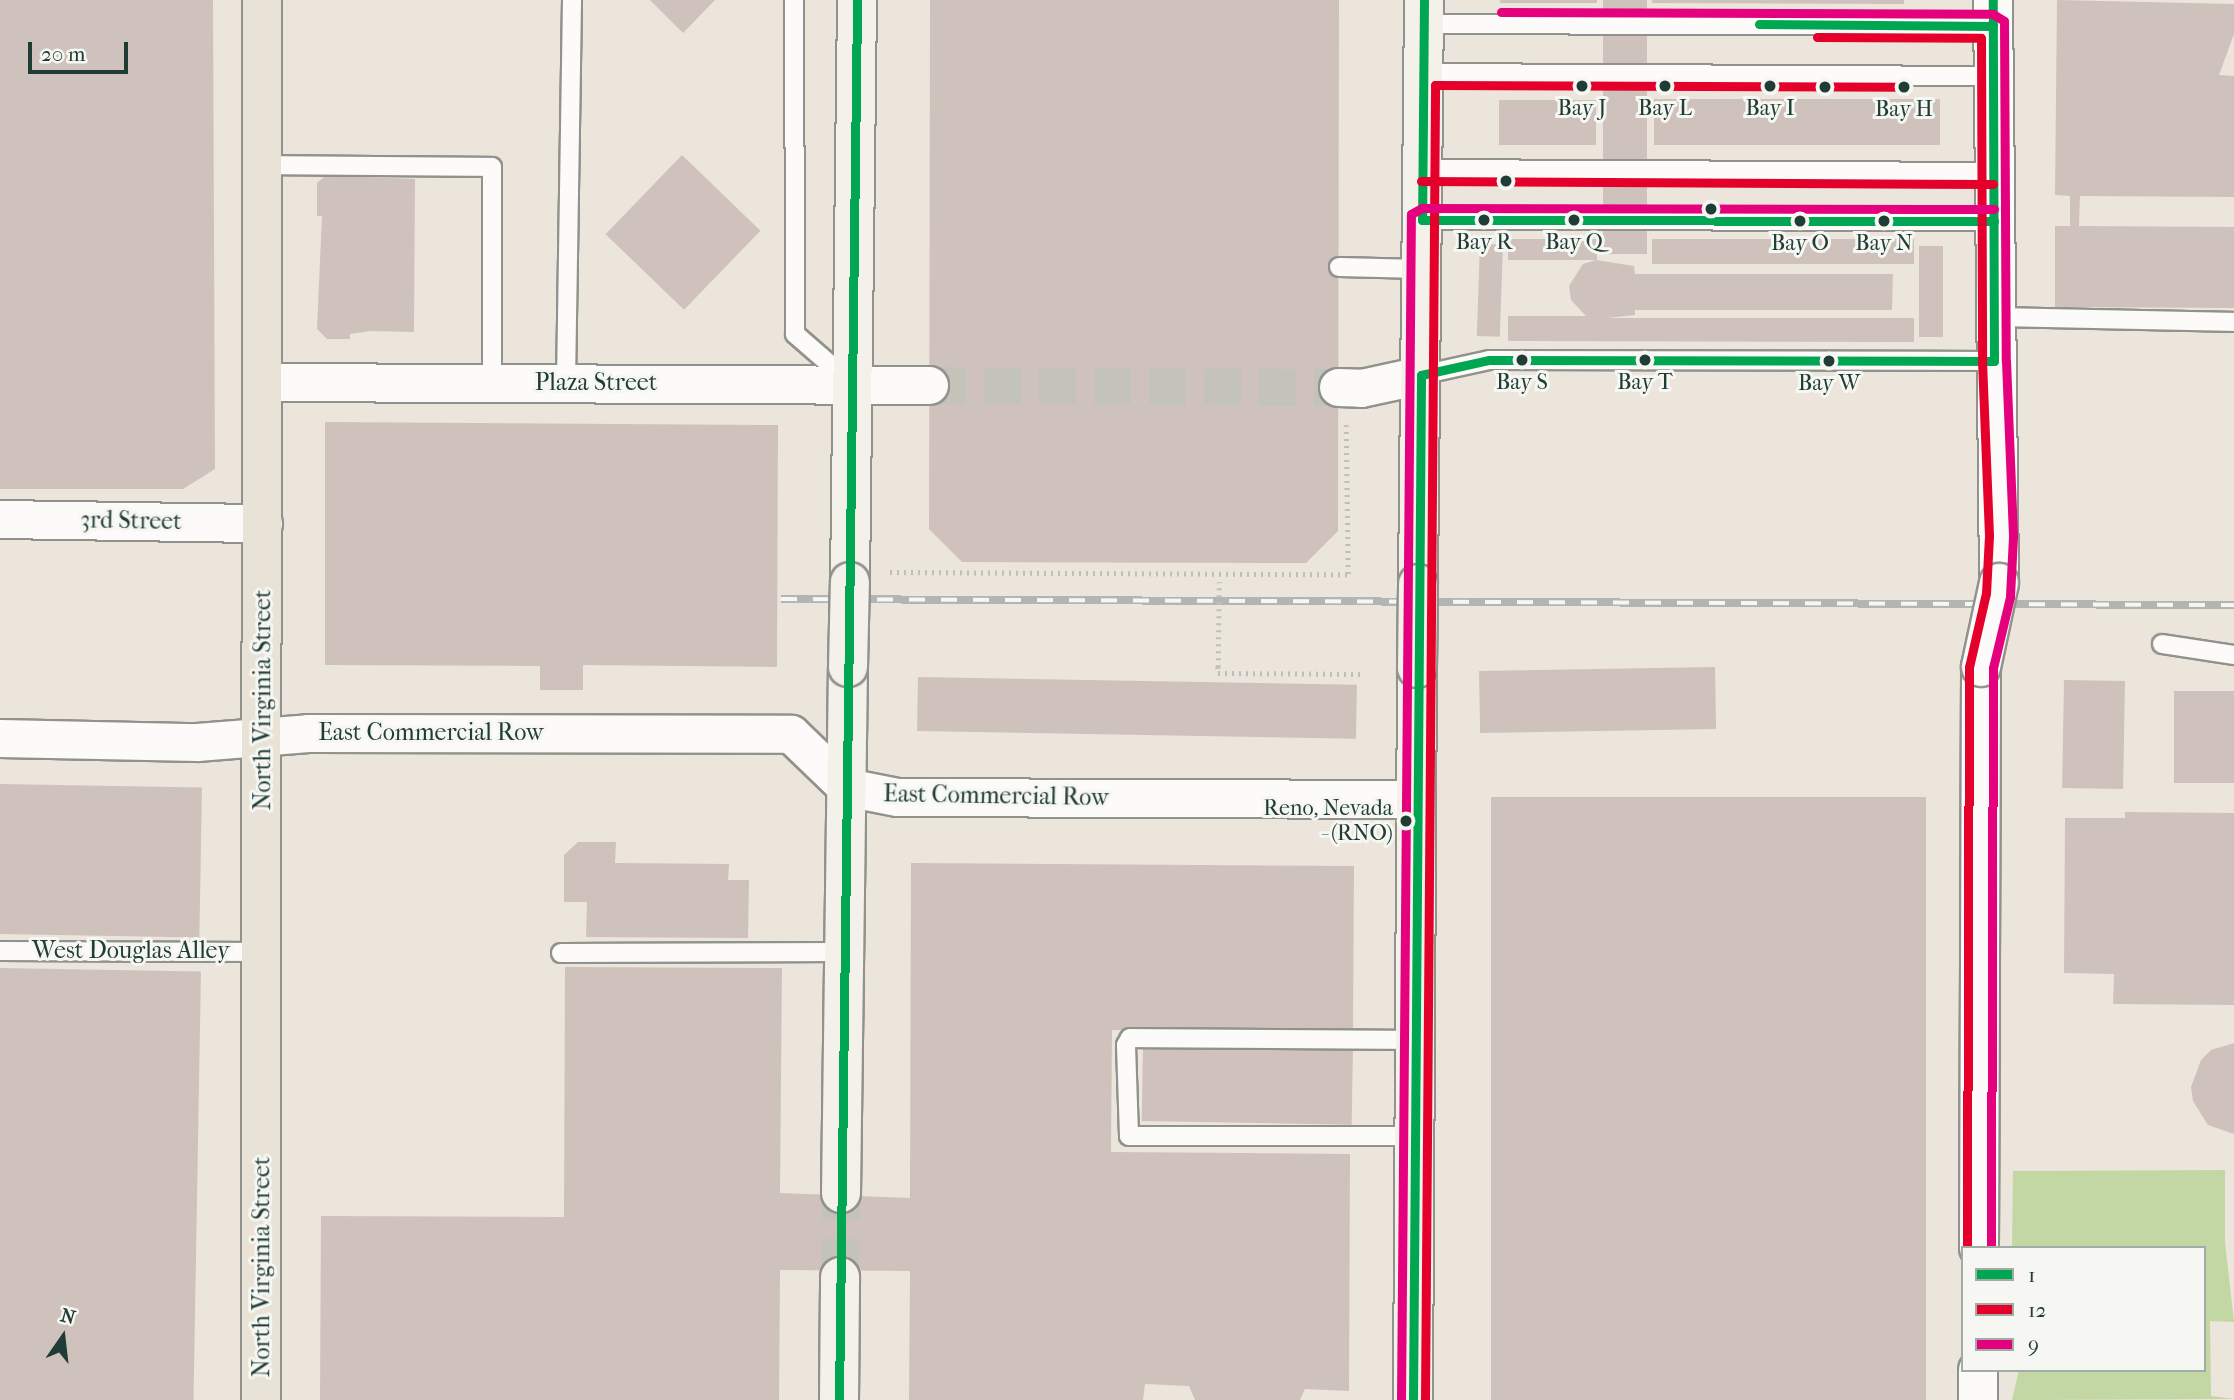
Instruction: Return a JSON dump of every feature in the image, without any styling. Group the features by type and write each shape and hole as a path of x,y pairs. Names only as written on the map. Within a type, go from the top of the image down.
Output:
{"main road":[{"name":"North Virginia Street","path":"261,1400 264,382 262,0"},
{"path":"841,1193 857,0"},
{"path":"1413,1400 1424,12"},
{"path":"839,1400 840,1278"}],"street":[{"path":"1979,1246 1981,667 1999,583 1994,361 1993,13"},
{"path":"1338,387 1361,388 1421,375"},
{"name":"Plaza Street","path":"264,382 929,385"},
{"name":"3rd Street","path":"0,519 263,523"},
{"name":"East Commercial Row","path":"0,738 197,742 263,737 791,734 846,787 897,797 1416,799"},
{"path":"1978,1372 1978,1400"}],"lane":[{"path":"566,383 572,0"},
{"path":"794,0 795,334 853,385"},
{"path":"1424,12 1993,13"},
{"path":"1423,73 1993,76"},
{"path":"262,165 492,167 492,382"},
{"path":"1422,169 1993,172"},
{"path":"1422,219 1993,221"},
{"path":"1339,267 1421,269"},
{"path":"1994,317 2234,322"},
{"path":"1421,375 1489,360 1994,361"},
{"path":"2162,644 2234,654"},
{"name":"West Douglas Alley","path":"0,951 262,952"},
{"path":"561,953 843,952"},
{"path":"1414,1136 1129,1136 1126,1045 1130,1038 1415,1040"}],"path":[{"path":"890,572 1348,574 1346,425"},
{"path":"1219,573 1218,673 1364,674"}],"green space":[{"path":"2225,1170 2225,1242 2234,1322 2210,1321 2211,1396 2234,1399 2012,1400 2019,1372 2206,1372 2206,1246 2012,1246 2013,1171"}],"building":[{"path":"0,0 213,0 215,469 183,489 0,489"},
{"path":"650,0 715,0 683,33"},
{"path":"930,0 1339,0 1338,531 1306,563 962,562 929,529"},
{"path":"1500,0 1597,0 1597,3 1500,3"},
{"path":"1603,0 1647,0 1647,254 1603,254"},
{"path":"1652,0 1904,0 1904,4 1652,3"},
{"path":"2057,0 2234,4 2234,34 2219,75 2234,76 2234,197 2080,196 2079,226 2234,227 2234,308 2055,307 2055,226 2070,226 2070,196 2055,195"},
{"path":"1654,99 1940,99 1940,145 1654,145"},
{"path":"1499,100 1596,100 1596,145 1499,145"},
{"path":"682,155 760,231 684,310 606,234"},
{"path":"326,175 415,179 414,332 371,331 350,334 350,339 327,339 317,329 322,216 317,216 317,183"},
{"path":"1508,239 1597,239 1597,260 1508,260"},
{"path":"1652,239 1914,239 1914,264 1652,264"},
{"path":"1480,244 1503,245 1500,337 1477,336"},
{"path":"1919,246 1943,246 1943,337 1919,337"},
{"path":"1596,260 1634,266 1635,274 1893,274 1892,310 1635,310 1635,315 1607,318 1914,318 1914,342 1508,341 1508,316 1586,316 1571,300 1569,286 1583,264"},
{"path":"325,422 778,425 777,667 583,665 583,690 540,690 540,666 325,665"},
{"path":"1715,667 1716,729 1480,733 1479,671"},
{"path":"918,677 1357,685 1356,739 917,731"},
{"path":"2064,680 2125,681 2123,789 2062,788"},
{"path":"2174,691 2234,691 2234,783 2174,783"},
{"path":"0,784 202,788 199,938 0,934"},
{"path":"1491,797 1926,797 1926,1400 1491,1400"},
{"path":"2125,812 2234,813 2234,1005 2113,1004 2114,974 2064,973 2065,818 2125,818"},
{"path":"578,842 616,842 615,863 729,864 728,880 749,880 748,938 586,937 587,902 564,902 564,855"},
{"path":"911,863 1354,866 1353,1032 1112,1030 1111,1152 1350,1154 1349,1391 1305,1389 1300,1400 1195,1400 1189,1386 1145,1384 1143,1400 909,1400 910,1271 780,1270 779,1400 320,1400 321,1216 564,1217 565,967 782,968 780,1193 910,1198"},
{"path":"0,968 201,972 193,1400 0,1400"},
{"path":"2234,1043 2234,1134 2208,1125 2193,1101 2191,1087 2201,1060 2211,1050"},
{"path":"1143,1045 1353,1049 1352,1125 1142,1121"}],"tunnel":[{"path":"929,385 1338,387"},
{"path":"840,1277 841,1193"}],"railway":[{"path":"781,599 2234,605"}],"transit line":[{"name":"1","path":"839,1400 857,0"},
{"name":"1","path":"1424,0 1422,220 1994,221"},
{"name":"1","path":"1413,1400 1421,375 1489,360 1994,361 1993,0"},
{"name":"9","path":"1501,12 1993,14 2004,21 2006,361 2013,537 2010,597 1993,668 1991,1246"},
{"name":"1","path":"1759,24 1993,26"},
{"name":"12","path":"1817,37 1981,38 1982,361 1989,536 1986,593 1969,667 1967,1246"},
{"name":"12","path":"1425,1400 1435,85 1904,87"},
{"name":"12","path":"1421,181 1993,184"},
{"name":"9","path":"1401,1400 1411,214 1422,208 1994,209"}],"place":[{"name":"Bay J","path":"1582,86"},
{"name":"Bay L","path":"1665,86"},
{"name":"Bay I","path":"1770,86"},
{"name":"Bay H","path":"1904,87"},
{"name":"Bay R","path":"1484,220"},
{"name":"Bay Q","path":"1574,220"},
{"name":"Bay O","path":"1800,221"},
{"name":"Bay N","path":"1884,221"},
{"name":"Bay S","path":"1522,360"},
{"name":"Bay T","path":"1645,360"},
{"name":"Bay W","path":"1829,361"},
{"name":"Reno, Nevada - (RNO)","path":"1406,821"}]}
